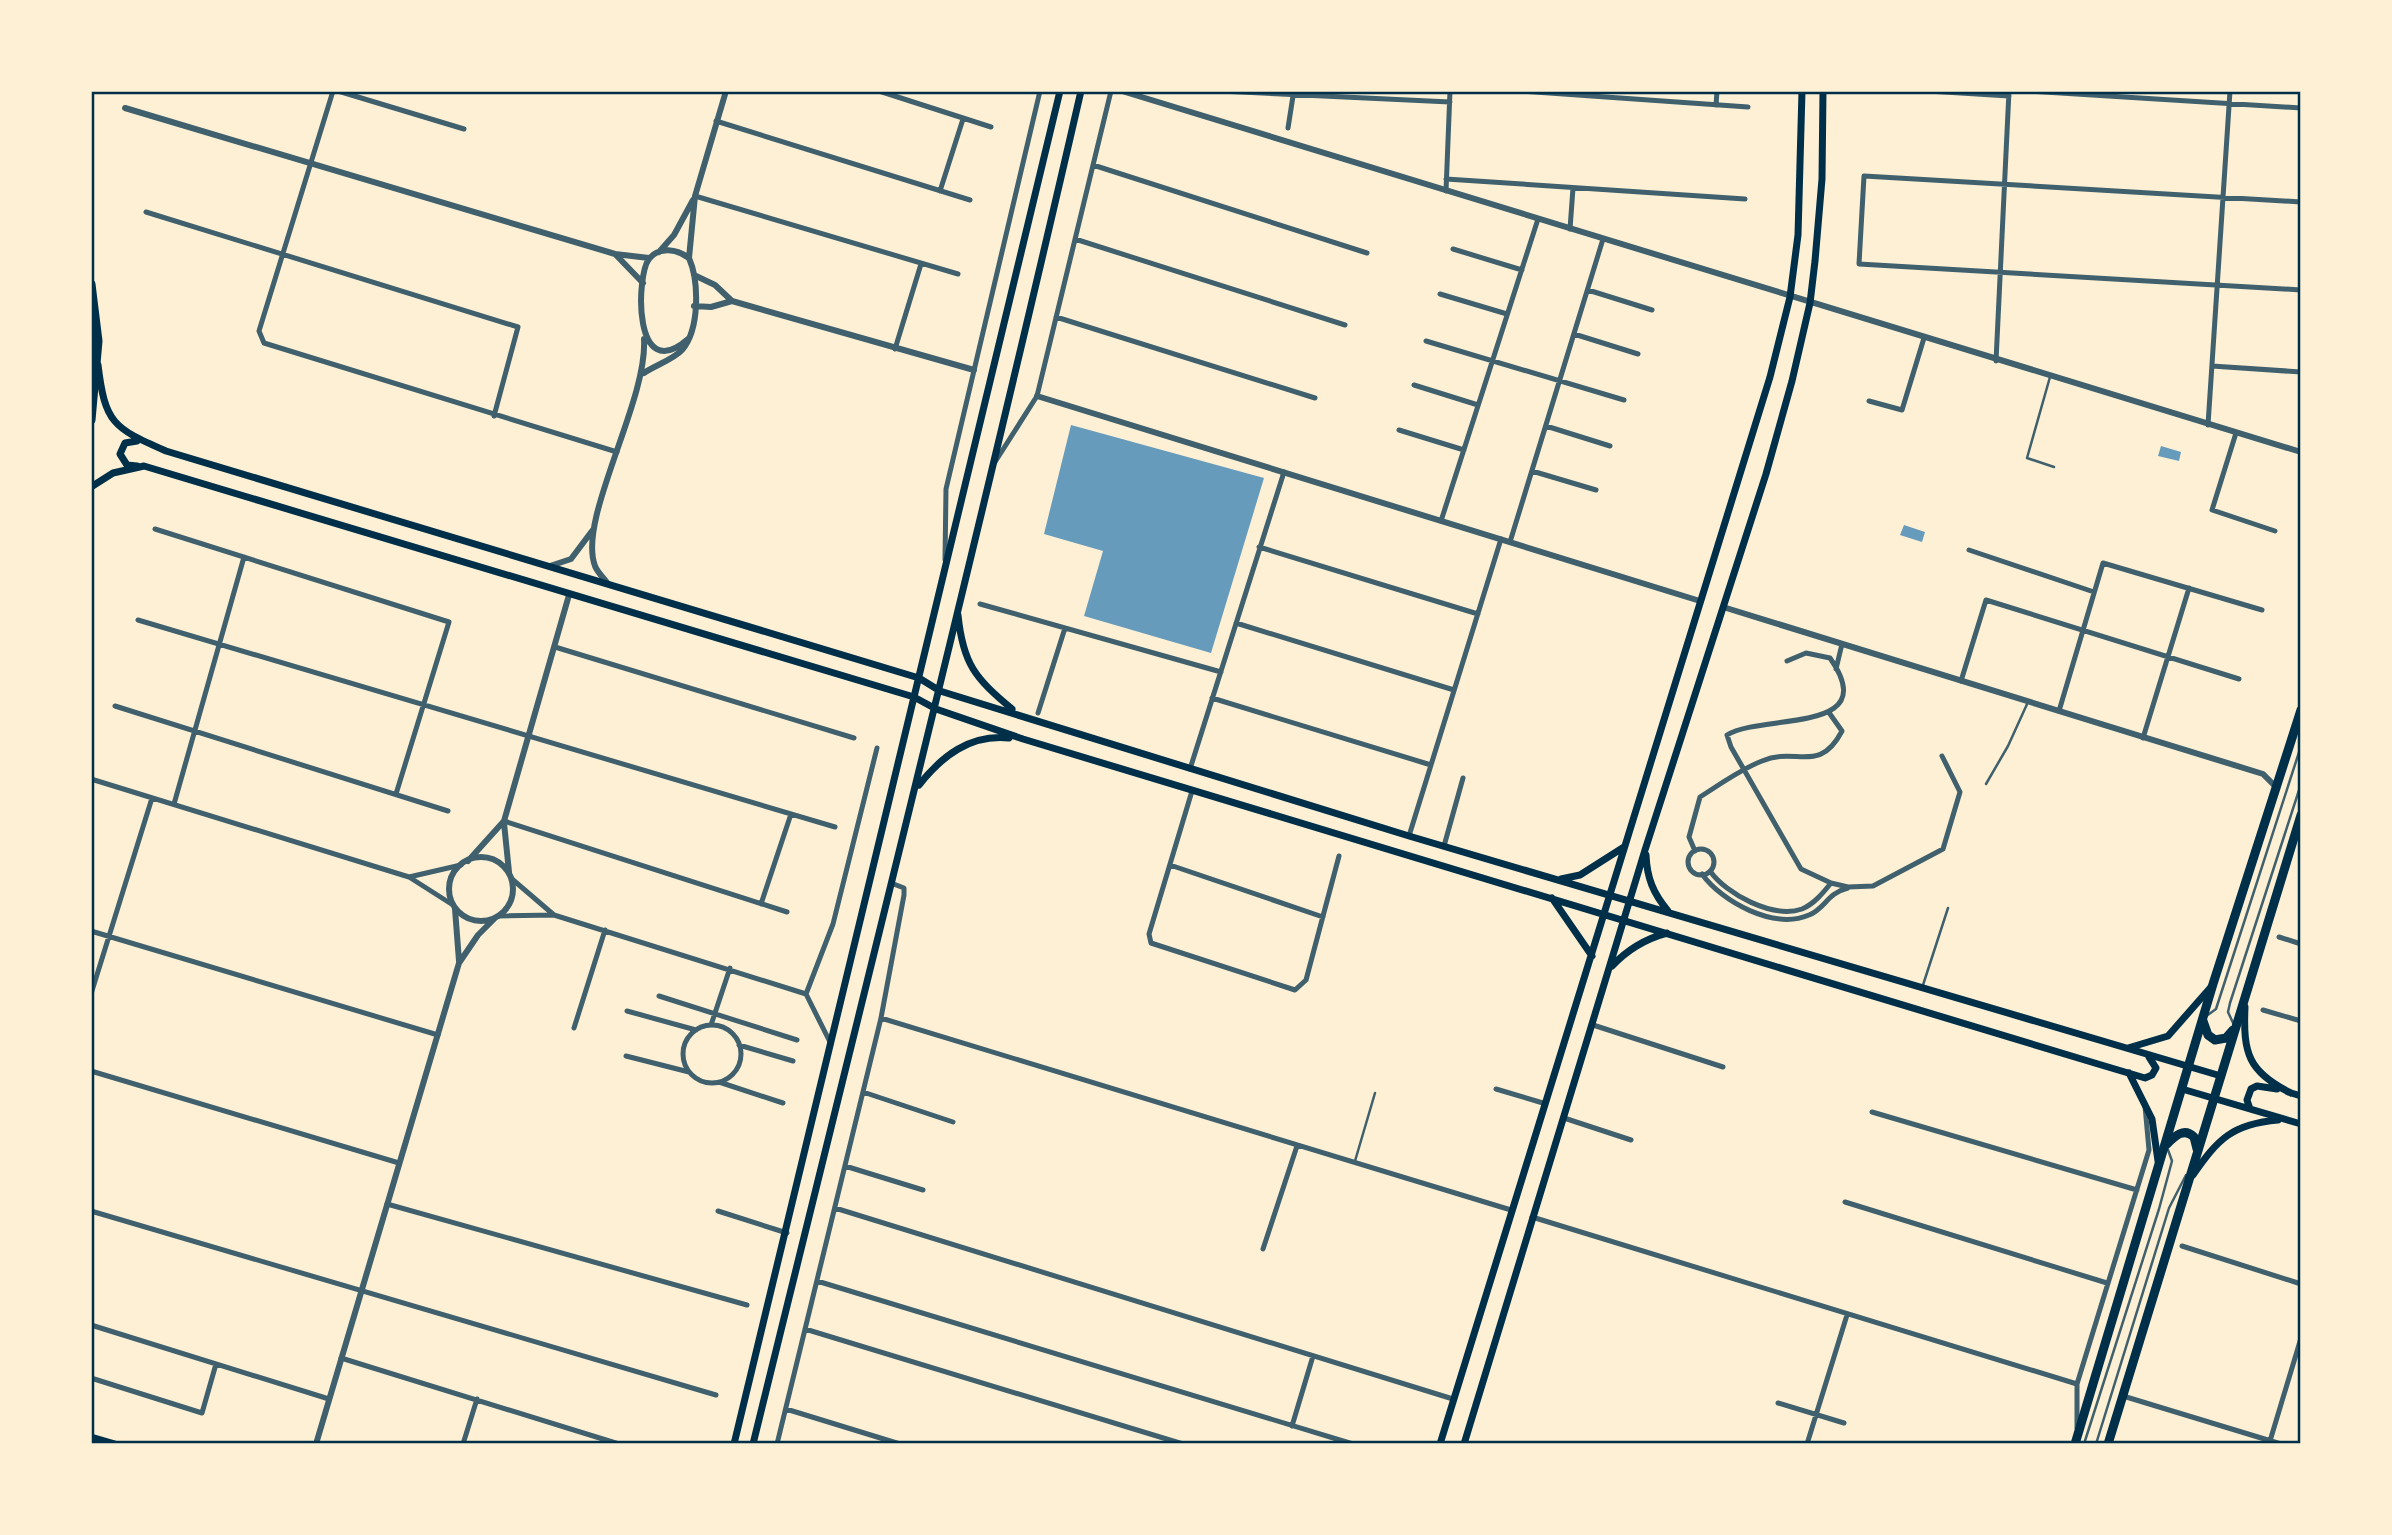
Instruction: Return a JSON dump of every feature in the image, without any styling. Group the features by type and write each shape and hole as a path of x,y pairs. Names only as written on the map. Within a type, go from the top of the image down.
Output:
{"highway":[{"path":"91,284 97,354 91,420"},
{"path":"2079,1442 2213,984 2301,710"},
{"path":"2108,1444 2301,815"},
{"path":"2203,1019 2208,1035 2215,1040 2225,1038 2235,1027"},
{"path":"2166,1144 2180,1133 2191,1134 2197,1154"}],"main road":[{"path":"734,1444 787,1233 1060,91"},
{"path":"753,1444 891,883 917,789 957,606 995,462 1081,91"},
{"path":"1440,1444 1543,1102 1592,956 1770,377 1790,297 1802,179 1802,91"},
{"path":"1464,1444 1645,850 1766,474 1810,303 1822,179 1823,91"},
{"path":"97,354 102,394 112,419 126,434 166,451"},
{"path":"2148,1056 2154,1062 2152,1075 2144,1078 1023,739 936,709 914,697 123,462 121,450 125,443 133,440 919,678 940,691 1409,836 2221,1076"},
{"path":"91,487 113,473 144,467"},
{"path":"957,606 961,646 971,668 984,685 1015,712"},
{"path":"917,789 944,758 967,743 994,736 1023,739"},
{"path":"1559,879 1580,875 1625,847"},
{"path":"1645,850 1647,872 1654,893 1668,911"},
{"path":"1551,897 1592,956"},
{"path":"1610,969 1625,952 1653,937 1668,933"},
{"path":"2126,1048 2168,1037 2213,984"},
{"path":"2245,995 2244,1033 2251,1062 2261,1076 2291,1093"},
{"path":"2129,1073 2156,1130 2158,1171"},
{"path":"2250,1109 2247,1094 2257,1086 2301,1096"},
{"path":"2182,1089 2301,1124"},
{"path":"2190,1178 2217,1142 2227,1135 2255,1122 2284,1119"},
{"path":"91,1437 115,1444"}],"street":[{"path":"464,129 335,91 259,331 264,343 617,452"},
{"path":"643,373 681,352 688,340 694,306 694,275 689,258 695,196 726,91"},
{"path":"878,91 991,127"},
{"path":"945,566 946,489 1040,91"},
{"path":"995,462 1037,396 1111,91"},
{"path":"1122,91 2301,452"},
{"path":"1220,91 1450,102"},
{"path":"1446,191 1450,91"},
{"path":"1522,91 1748,107"},
{"path":"1716,105 1717,91"},
{"path":"1928,91 2009,94 1996,360"},
{"path":"2028,91 2301,108"},
{"path":"2208,425 2231,91"},
{"path":"1288,128 1293,96"},
{"path":"125,108 311,166 615,254 649,258"},
{"path":"940,191 963,119"},
{"path":"716,121 971,200"},
{"path":"1093,164 1367,253"},
{"path":"2301,202 1864,177 1859,264 2301,290"},
{"path":"1446,179 1745,199"},
{"path":"1570,229 1573,188"},
{"path":"608,583 594,564 594,529 643,373 643,283 649,258 674,235 695,196"},
{"path":"695,196 958,274"},
{"path":"146,212 518,327 494,416"},
{"path":"1441,521 1538,219"},
{"path":"1075,239 1345,325"},
{"path":"1510,542 1603,239"},
{"path":"1453,248 1521,270"},
{"path":"659,251 676,251 689,258"},
{"path":"615,254 643,283"},
{"path":"895,349 921,264"},
{"path":"694,275 715,285 732,301 974,370"},
{"path":"1588,290 1652,310"},
{"path":"1440,294 1507,314"},
{"path":"694,306 711,307 732,301"},
{"path":"1056,317 1315,398"},
{"path":"1574,334 1638,354"},
{"path":"644,335 654,348 664,352 674,350 688,340"},
{"path":"1869,401 1902,410 1924,338"},
{"path":"1426,341 1624,400"},
{"path":"2212,366 2301,372"},
{"path":"1414,385 1478,405"},
{"path":"1037,396 1700,601"},
{"path":"1546,426 1610,446"},
{"path":"1399,430 1464,450"},
{"path":"2236,433 2212,510 2275,531"},
{"path":"1532,471 1596,490"},
{"path":"1190,769 1284,472"},
{"path":"155,529 449,622 396,794"},
{"path":"550,566 571,559 594,529"},
{"path":"1409,836 1501,539"},
{"path":"1259,547 1478,614"},
{"path":"1969,550 2094,592"},
{"path":"174,804 244,557"},
{"path":"2059,711 2103,563 2262,610"},
{"path":"2143,737 2189,588"},
{"path":"316,1444 459,963 478,935 510,904 513,895 504,821 569,595"},
{"path":"1961,681 1986,600 2239,680"},
{"path":"979,604 1221,672"},
{"path":"1723,607 2263,774 2277,788"},
{"path":"138,620 835,827"},
{"path":"1236,623 1454,690"},
{"path":"1038,713 1065,628"},
{"path":"1836,669 1842,644"},
{"path":"555,647 854,738"},
{"path":"1787,660 1806,653 1830,658 1836,669 1842,696 1830,714 1746,727 1727,735 1744,771 1801,869 1831,883 1848,887"},
{"path":"1212,698 1431,765"},
{"path":"115,706 448,811"},
{"path":"1695,851 1689,837 1700,797 1770,757 1824,755 1834,747 1842,731 1830,714"},
{"path":"806,994 833,924 877,748"},
{"path":"1702,874 1713,889 1732,904 1786,920 1812,914 1834,891 1848,887 1873,886 1943,849 1960,792 1942,756"},
{"path":"1444,846 1463,778"},
{"path":"91,779 410,877 454,906 467,918 477,921 497,917 554,915 806,994 832,1045"},
{"path":"1192,791 1149,934 1151,943 1295,990 1306,980 1339,856"},
{"path":"91,994 152,798"},
{"path":"761,904 791,814"},
{"path":"410,877 468,861 504,821"},
{"path":"504,821 787,912"},
{"path":"1702,849 1710,852 1714,864 1710,871 1702,874 1694,872 1689,865 1689,857 1702,849"},
{"path":"468,861 486,858 496,861 554,915"},
{"path":"459,963 450,883 461,865"},
{"path":"1170,866 1323,917"},
{"path":"1710,871 1720,885 1736,897 1785,911 1805,908 1831,883"},
{"path":"778,1444 881,1018 904,895 904,888 891,883"},
{"path":"91,930 438,1035"},
{"path":"574,1028 605,930"},
{"path":"2280,937 2301,944"},
{"path":"711,1025 730,968"},
{"path":"659,996 797,1040"},
{"path":"2263,1010 2301,1021"},
{"path":"627,1011 696,1030"},
{"path":"881,1018 1511,1210"},
{"path":"689,1072 684,1064 684,1045 696,1030 711,1025 728,1031 739,1045 793,1060"},
{"path":"1592,1025 1723,1067"},
{"path":"718,1082 727,1078 738,1064 739,1045"},
{"path":"626,1056 689,1072 702,1081 718,1082 783,1103"},
{"path":"91,1071 400,1163"},
{"path":"1496,1089 1543,1102"},
{"path":"863,1092 953,1122"},
{"path":"2079,1442 2077,1384 2149,1150 2145,1103"},
{"path":"1872,1112 2137,1190"},
{"path":"1564,1118 1631,1140"},
{"path":"1263,1250 1297,1146"},
{"path":"845,1166 923,1190"},
{"path":"1845,1202 2107,1283"},
{"path":"387,1204 747,1305"},
{"path":"835,1208 1453,1399"},
{"path":"718,1211 787,1233"},
{"path":"91,1212 362,1289 716,1395"},
{"path":"1532,1217 2077,1384"},
{"path":"2182,1246 2301,1284"},
{"path":"817,1280 1353,1444"},
{"path":"1807,1444 1847,1315"},
{"path":"91,1325 329,1399"},
{"path":"805,1329 1183,1444"},
{"path":"2270,1441 2298,1358 2301,1338"},
{"path":"1292,1426 1313,1356"},
{"path":"341,1358 620,1444"},
{"path":"91,1378 202,1413 216,1364"},
{"path":"2123,1396 2281,1444"},
{"path":"463,1444 477,1399"},
{"path":"1778,1403 1844,1423"},
{"path":"786,1409 900,1444"},
{"path":"2255,1444 2257,1437"}],"lane":[{"path":"2050,377 2027,458 2054,467"},
{"path":"1986,784 2008,747 2028,702"},
{"path":"2203,1019 2216,1009 2301,746"},
{"path":"2235,1027 2228,1012 2230,1003 2301,784"},
{"path":"1923,987 1948,908"},
{"path":"1354,1164 1375,1093"},
{"path":"2079,1442 2168,1177 2172,1161 2166,1144"},
{"path":"2096,1444 2169,1208 2197,1154"}],"water":[{"path":"1071,425 1264,478 1211,653 1084,616 1103,551 1044,534"},
{"path":"2161,446 2181,452 2179,461 2158,456"},
{"path":"1904,525 1925,532 1922,542 1900,535"}]}
